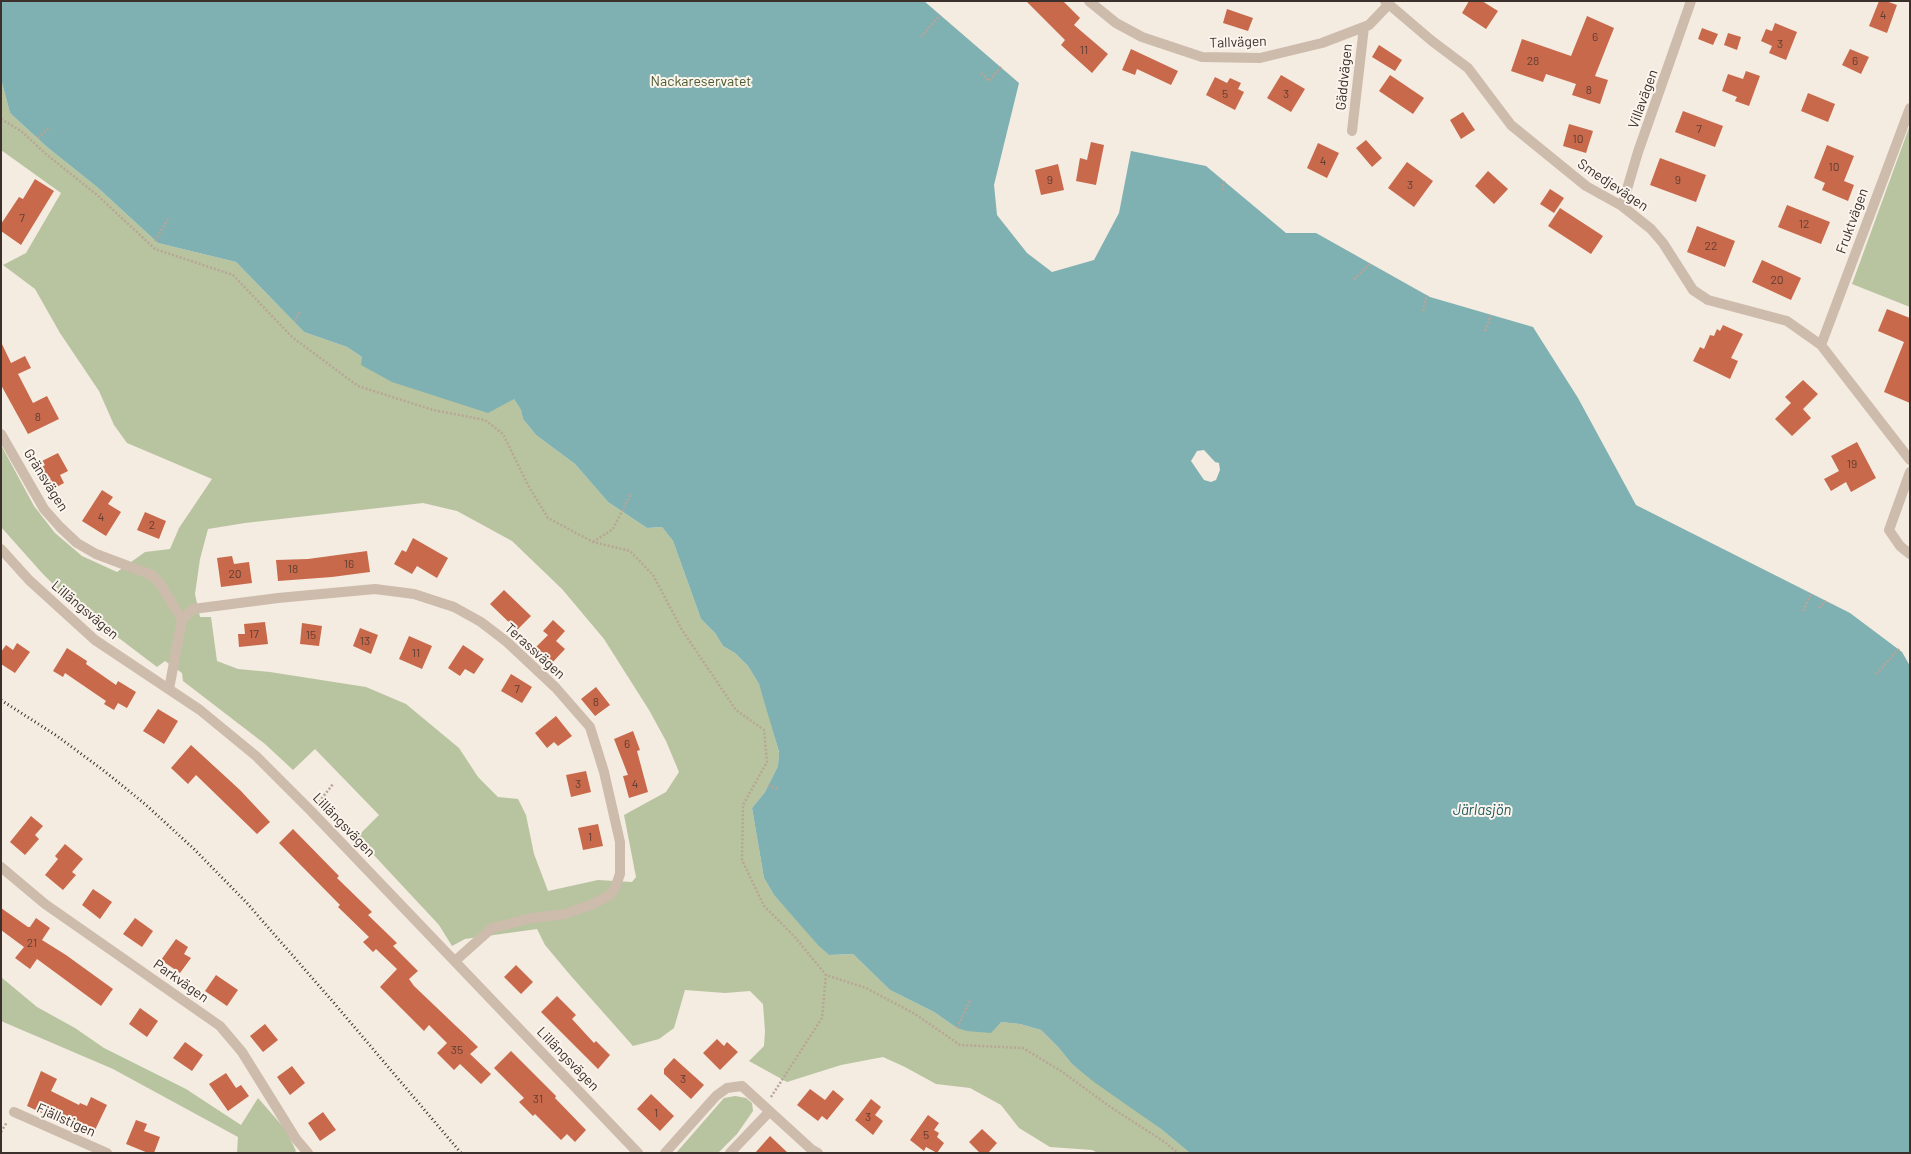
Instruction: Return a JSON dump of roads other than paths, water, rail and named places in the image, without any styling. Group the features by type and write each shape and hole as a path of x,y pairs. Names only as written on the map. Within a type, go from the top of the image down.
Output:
{"street":[{"name":"Tallvägen","path":"1089,1 1116,22 1142,37 1202,57 1260,58 1322,43 1369,25 1387,3"},
{"name":"Villavägen","path":"1622,206 1638,152 1691,1"},
{"name":"Smedjevägen","path":"1387,3 1432,41 1468,68 1510,125 1586,186 1622,206 1651,229 1663,243 1693,290 1708,300 1787,321 1821,345 1910,460"},
{"name":"Gäddvägen","path":"1352,131 1364,27"},
{"name":"Fruktvägen","path":"1821,345 1910,108"},
{"name":"Gränsvägen","path":"1,434 44,509 60,527 77,543 96,554 152,575 161,585 182,620"},
{"path":"1910,472 1889,530 1900,546 1910,554"},
{"name":"Lillängsvägen","path":"1,549 29,580 95,640 200,710 256,756 455,960 638,1153"},
{"name":"Terassvägen","path":"182,620 193,609 278,598 375,589 414,594 454,607 481,622 507,642 556,688 590,726 604,772 620,842 620,874 615,888 610,895 593,904 565,914 532,918 492,928 455,960"},
{"path":"169,689 182,620"},
{"name":"Parkvägen","path":"1,867 45,904 220,1026 242,1052 296,1139 308,1153"},
{"path":"665,1153 716,1096 727,1088 742,1086 811,1149 818,1153"},
{"path":"730,1153 767,1110"},
{"name":"Fjällstigen","path":"14,1112 107,1153"}],"water":[{"name":"Järlasjön","path":"1,1 924,1 1019,83 994,185 997,215 1027,253 1052,272 1094,260 1119,213 1131,151 1206,166 1286,233 1316,233 1430,297 1533,327 1578,398 1636,505 1850,613 1902,652 1910,666 1910,1153 1190,1153 1161,1129 1094,1082 1072,1064 1041,1030 1020,1024 1001,1022 991,1033 967,1031 957,1028 934,1012 890,990 853,954 829,955 818,945 774,895 764,878 752,808 765,792 778,766 779,752 759,684 748,666 735,653 723,646 715,633 701,619 673,541 662,527 647,528 608,502 575,464 536,435 523,419 521,410 514,399 488,413 392,382 361,365 362,357 347,347 304,332 236,262 158,243 97,187 47,147 10,113 1,79","holes":["1204,450 1215,462 1219,463 1220,470 1216,480 1211,482 1204,480 1191,461 1197,451"]}],"railway":[{"path":"1,700 57,736 103,770 145,804 194,849 246,902 461,1153"}],"park label":[{"name":"Nackareservatet","path":"701,81"}]}
